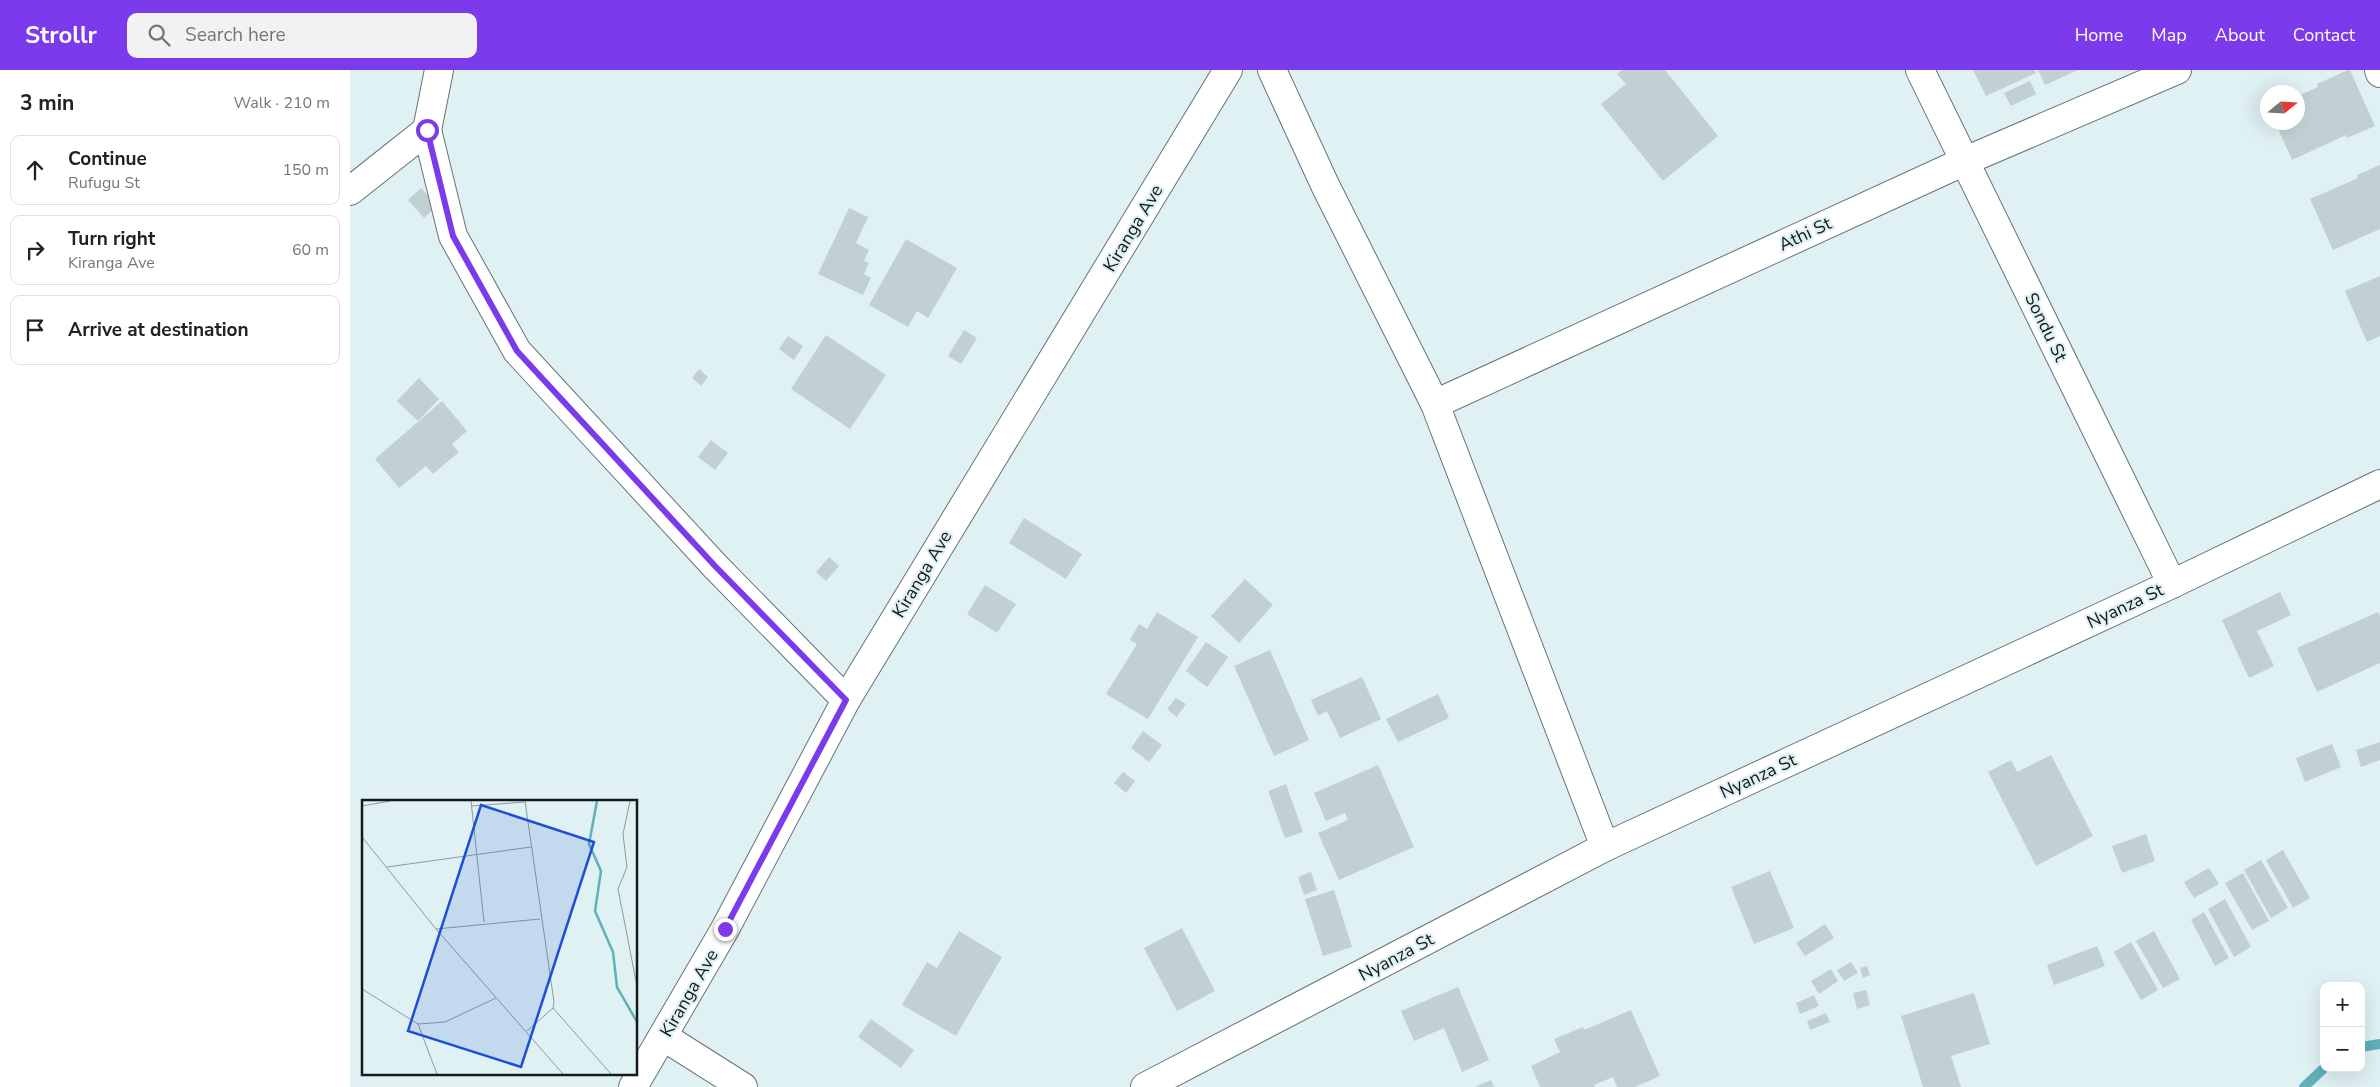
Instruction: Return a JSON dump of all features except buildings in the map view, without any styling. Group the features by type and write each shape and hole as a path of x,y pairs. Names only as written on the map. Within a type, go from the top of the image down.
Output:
{"street":[{"path":"439,70 427,130 453,236 517,351 715,566 846,700"},
{"name":"Kiranga Ave","path":"633,1087 664,1037 725,929 846,700 1228,70"},
{"path":"1272,70 1325,185 1434,404 1605,847"},
{"name":"Sondu St","path":"1920,70 2172,584"},
{"name":"Athi St","path":"1434,404 1965,160 2177,70"},
{"path":"350,191 427,130"},
{"name":"Nyanza St","path":"1145,1087 1605,847 2172,584 2380,484"},
{"path":"664,1037 743,1087"}],"waterway":[{"path":"2365,1046 2380,1044"},
{"path":"2304,1087 2320,1072"}],"route":[{"path":"427,130 453,236 517,351 715,566 846,700 725,929"}]}
